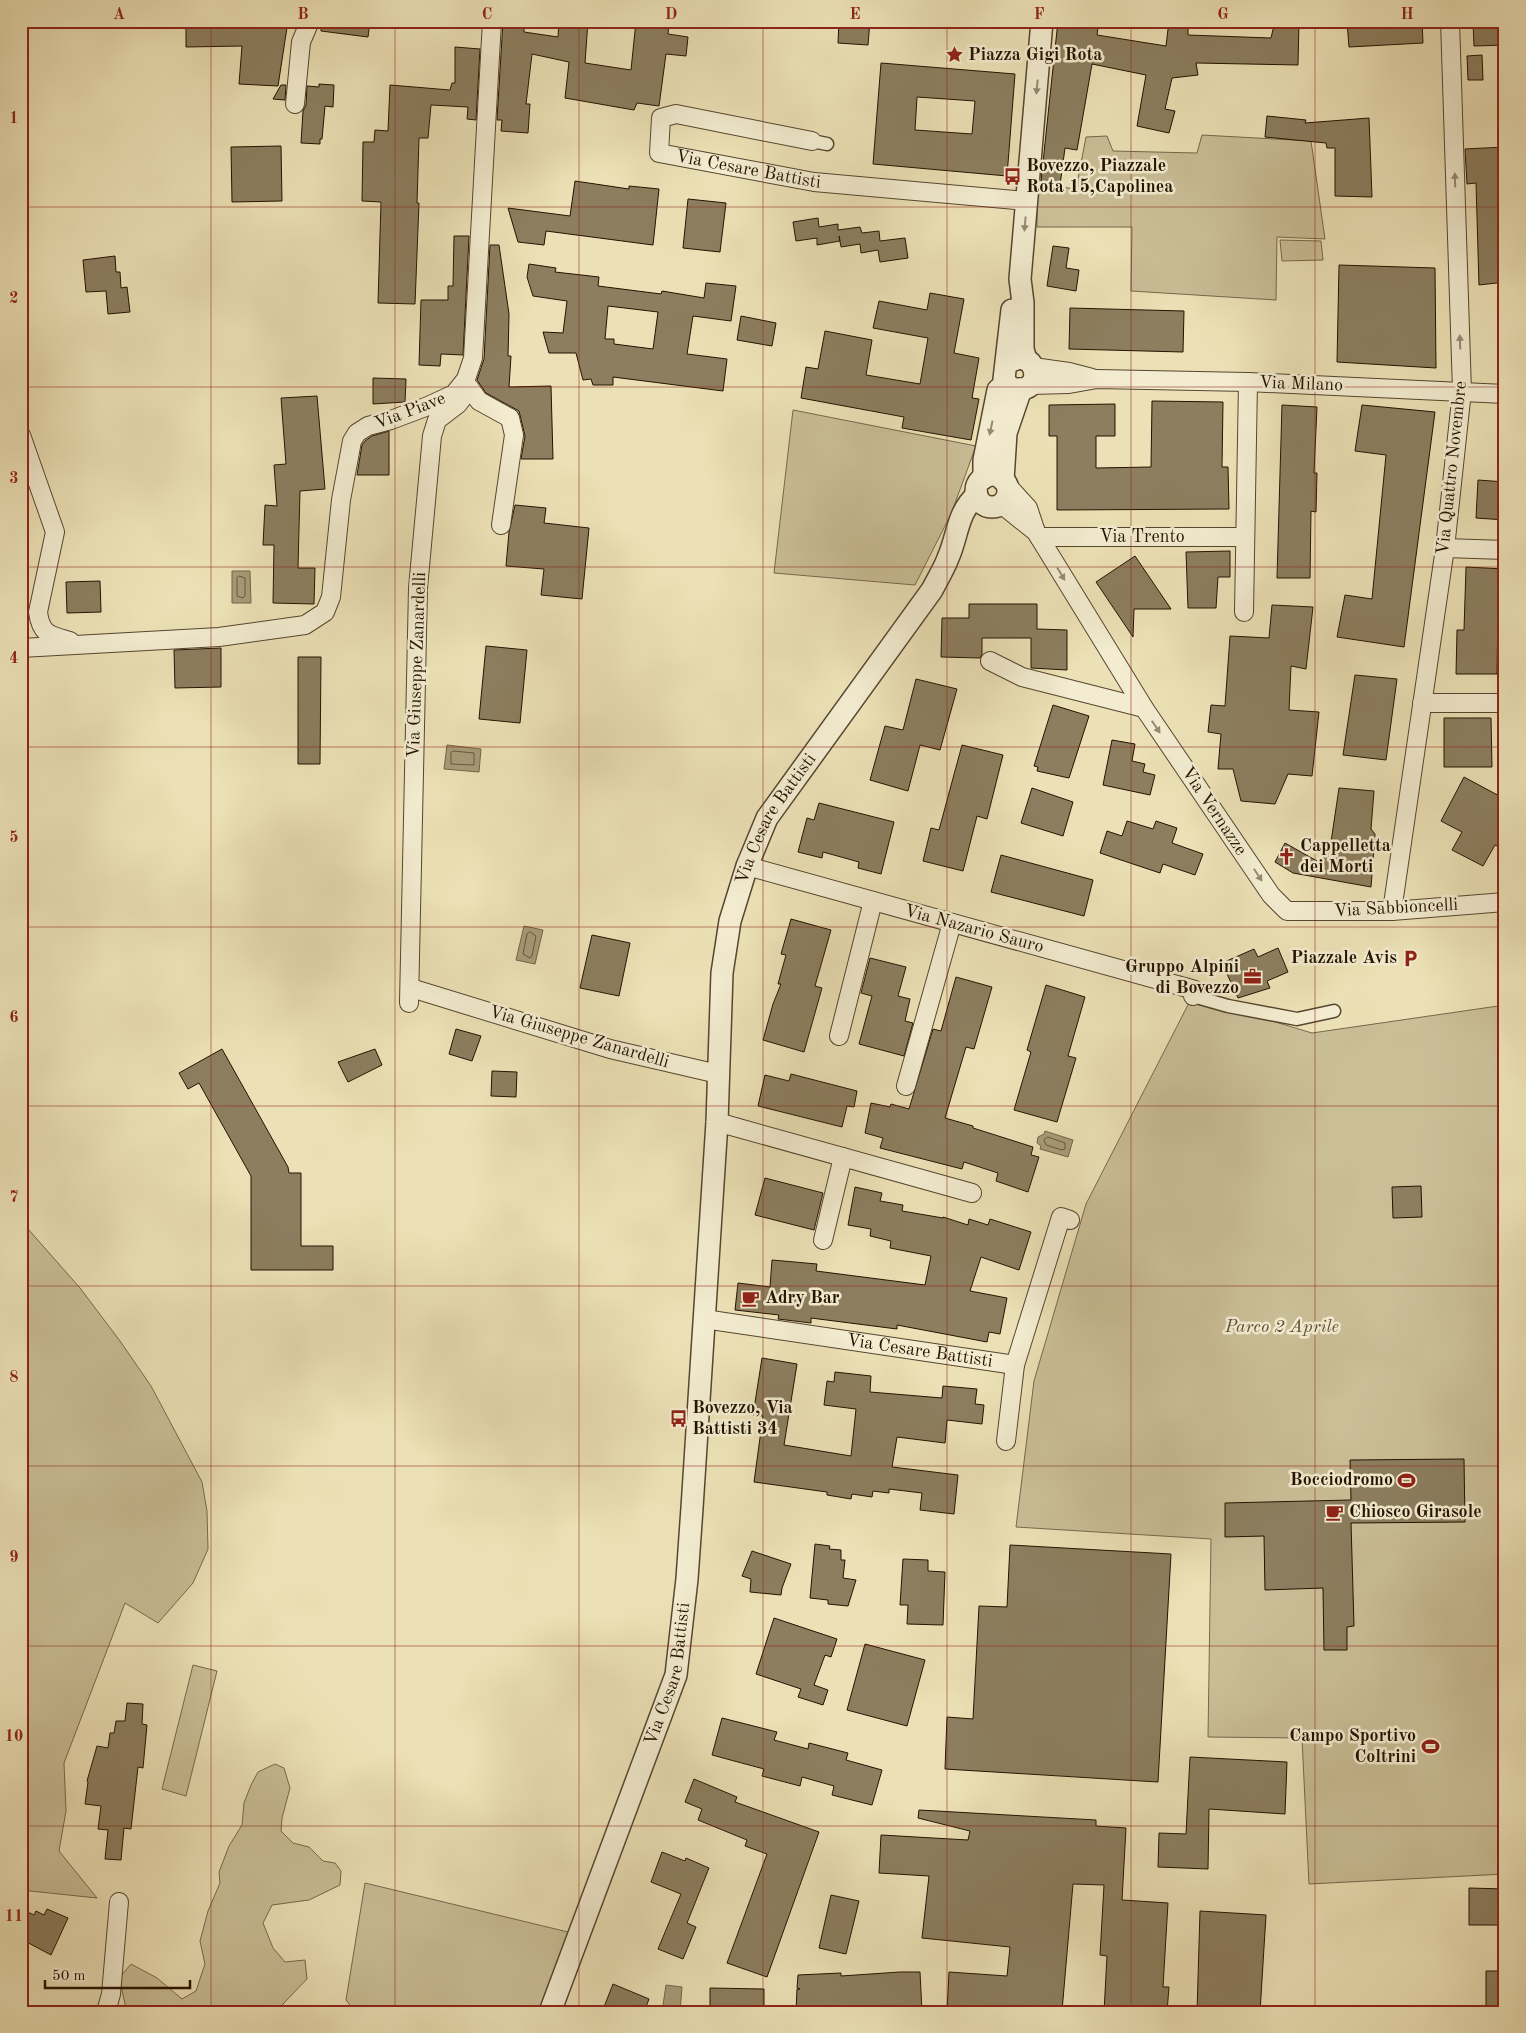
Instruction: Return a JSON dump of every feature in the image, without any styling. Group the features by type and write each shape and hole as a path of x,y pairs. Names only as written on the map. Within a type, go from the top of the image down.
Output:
{"street":[{"path":"295,104 301,42 310,21"},
{"name":"Via Piave","path":"21,648 219,638 305,625 325,612 331,597 341,500 352,441 357,433 368,426 391,420 454,394 466,379 473,358 492,21"},
{"path":"994,491 1021,375 1006,348 1015,294 1020,279 1042,21"},
{"name":"Via Quattro Novembre","path":"1392,911 1444,548 1462,391 1450,21"},
{"name":"Via Cesare Battisti","path":"820,142 676,114 661,118 658,153 814,182 1027,201"},
{"name":"Via Giuseppe Zanardelli","path":"473,358 466,396 437,420 432,436 418,588 410,996 610,1049 718,1074"},
{"name":"Via Milano","path":"1021,375 1069,384 1097,379 1248,382 1505,394"},
{"path":"1244,612 1248,382"},
{"path":"469,387 478,401 510,418 512,426 514,435 501,525"},
{"name":"Via Piave","path":"21,435 55,532 38,612 40,625 47,634 85,645"},
{"name":"Via Cesare Battisti","path":"550,2012 676,1674 687,1579 717,1122 722,973 730,922 747,866 767,818 932,590 949,558 957,525 966,507 994,491"},
{"name":"Via Vernazze","path":"994,491 1037,534 1144,708 1271,895 1287,911"},
{"name":"Via Trento","path":"1037,534 1245,537"},
{"path":"1444,548 1505,550"},
{"path":"990,661 1022,676 1144,708"},
{"path":"1422,703 1505,703"},
{"name":"Via Nazario Sauro","path":"747,866 1195,990 1193,996"},
{"path":"839,1036 872,901"},
{"name":"Via Sabbioncelli","path":"1287,911 1392,911 1505,902"},
{"path":"906,1086 952,923"},
{"path":"1193,996 1297,1019 1334,1010"},
{"path":"717,1122 972,1193"},
{"path":"823,1240 843,1157"},
{"name":"Via Cesare Battisti","path":"1006,1441 1015,1366 1061,1217 1070,1220"},
{"name":"Via Cesare Battisti","path":"704,1319 1015,1366"},
{"path":"106,2012 111,1994 119,1902"}],"green space":[{"path":"1202,135 1311,141 1325,239 1277,237 1276,300 1131,291 1132,227 1037,227 1037,184 1076,189 1086,137 1107,136 1113,151 1197,153"},
{"path":"1280,240 1321,241 1323,260 1282,261"},
{"path":"793,410 976,446 951,514 915,585 774,573"},
{"name":"Parco 2 Aprile","path":"1192,997 1312,1033 1505,1005 1505,1874 1309,1884 1302,1738 1208,1737 1211,1539 1016,1527 1034,1381 1086,1204"},
{"path":"21,1221 80,1288 151,1386 202,1482 207,1511 208,1549 193,1583 158,1623 125,1603 64,1763 66,1811 59,1851 97,1898 21,1890"},
{"path":"193,1665 217,1671 186,1796 162,1789"},
{"path":"275,1764 284,1768 290,1788 282,1818 281,1831 293,1843 309,1847 323,1861 335,1863 341,1871 340,1885 309,1900 272,1905 263,1923 273,1948 285,1962 305,1960 307,1979 283,2004 280,2012 133,2012 126,2008 119,1978 131,1964 157,1978 182,1999 196,1991 205,1964 200,1941 208,1911 220,1883 219,1872 229,1846 242,1825 244,1803 251,1785 258,1772"},
{"path":"365,1883 568,1932 541,2012 355,2012 346,2000"}],"water":[{"path":"232,571 250,571 251,603 232,603"},
{"path":"447,745 481,749 479,772 444,769"},
{"path":"524,926 543,930 535,964 516,960"},
{"path":"1045,1131 1073,1140 1068,1157 1040,1149 1041,1146 1037,1143 1038,1137 1044,1134"},
{"path":"666,1985 682,1987 680,2012 662,2012"}],"building":[{"path":"230,21 288,21 278,86 239,84 242,46 186,47 186,24 229,23"},
{"path":"321,21 370,21 368,37 321,31"},
{"path":"503,21 524,21 524,32 558,37 559,21 588,21 585,63 631,70 636,21 669,21 668,34 688,37 686,56 666,54 659,106 637,103 634,110 565,98 569,62 532,54 526,104 530,104 528,133 501,131 502,120 497,120"},
{"path":"839,21 870,21 868,45 838,43"},
{"path":"1058,21 1099,21 1097,35 1166,46 1169,21 1188,21 1188,35 1271,38 1275,21 1299,21 1298,65 1196,63 1198,75 1172,78 1165,109 1175,111 1169,133 1137,126 1146,75 1092,64 1077,150 1065,148 1060,185 1041,181"},
{"path":"1347,21 1422,21 1423,43 1349,47"},
{"path":"1473,21 1505,21 1505,45 1474,46"},
{"path":"455,47 480,49 476,120 467,119 468,107 431,105 428,138 419,138 417,203 419,203 415,304 378,303 381,202 362,201 363,142 374,142 375,130 388,131 390,85 450,90 452,83 455,83"},
{"path":"1482,55 1483,80 1468,80 1467,56"},
{"path":"881,63 1015,74 1007,176 873,164","holes":["917,97 975,101 972,134 915,130"]},
{"path":"319,84 334,85 333,107 325,106 320,144 301,143 307,86 319,87"},
{"path":"281,85 286,85 285,100 273,99"},
{"path":"1267,116 1306,120 1305,123 1369,118 1372,197 1335,196 1335,148 1327,148 1326,143 1265,137"},
{"path":"281,146 282,201 232,202 231,147"},
{"path":"1505,147 1505,282 1479,285 1476,183 1467,184 1465,149"},
{"path":"575,181 629,189 629,186 659,189 653,245 546,231 544,245 518,242 508,208 570,216"},
{"path":"688,199 726,203 720,252 683,248"},
{"path":"818,218 819,227 838,224 838,230 860,227 862,233 879,231 880,241 905,238 908,258 880,262 878,250 861,253 860,244 841,247 840,241 817,245 817,238 796,241 793,222"},
{"path":"454,236 469,236 463,355 441,354 440,366 419,365 421,300 448,300 448,286 453,286"},
{"path":"490,245 499,245 509,314 508,356 511,356 509,387 551,386 553,459 521,459 525,436 519,411 486,393 477,380 484,359"},
{"path":"1053,246 1069,248 1066,268 1079,270 1076,291 1047,286"},
{"path":"115,256 116,272 120,272 121,288 127,287 130,312 108,314 106,291 86,292 83,260"},
{"path":"529,264 556,268 555,272 599,277 598,286 661,294 662,291 704,298 706,283 736,286 731,321 693,316 687,354 727,359 723,391 613,377 613,385 593,385 591,379 583,380 576,353 549,353 543,332 563,333 567,301 533,296 527,277","holes":["608,306 658,312 653,349 614,344 614,339 605,339"]},
{"path":"1339,265 1435,268 1436,368 1337,362"},
{"path":"930,293 964,299 954,353 979,358 972,398 979,399 971,440 902,428 904,417 801,398 806,367 818,369 825,331 872,340 866,375 920,384 928,338 873,328 879,301 927,310"},
{"path":"1070,308 1184,311 1183,352 1069,349"},
{"path":"741,316 776,323 772,346 737,340"},
{"path":"373,378 406,379 405,402 373,404"},
{"path":"317,396 325,489 300,491 298,568 315,568 314,604 273,603 274,545 263,545 265,505 277,506 274,465 286,464 281,398"},
{"path":"1152,401 1223,402 1222,467 1228,467 1229,509 1057,510 1057,436 1049,436 1049,405 1115,404 1115,436 1096,436 1096,468 1151,467"},
{"path":"1282,405 1317,407 1314,473 1317,473 1316,512 1311,511 1310,578 1277,578"},
{"path":"1362,405 1435,412 1404,647 1337,637 1345,595 1372,599 1386,455 1355,451"},
{"path":"389,431 389,475 357,475 362,445 372,436"},
{"path":"1478,480 1505,482 1505,520 1476,518"},
{"path":"515,505 546,508 544,523 589,528 582,599 541,595 544,569 506,566 509,532"},
{"path":"1230,551 1230,577 1218,577 1216,608 1188,608 1186,552"},
{"path":"1135,556 1171,609 1134,609 1133,637 1096,582"},
{"path":"1466,567 1505,569 1505,609 1498,609 1497,674 1456,674 1457,630 1464,630"},
{"path":"100,581 101,612 67,613 66,582"},
{"path":"969,604 1037,604 1037,629 1067,630 1067,670 1031,668 1031,638 982,638 982,654 980,658 941,657 942,618 969,618"},
{"path":"1272,605 1313,607 1306,669 1291,666 1289,710 1319,712 1312,776 1288,774 1275,804 1241,801 1233,769 1218,769 1221,734 1208,732 1211,705 1225,706 1230,636 1269,638"},
{"path":"486,646 527,650 520,723 479,719"},
{"path":"221,648 221,687 175,688 174,650"},
{"path":"298,657 321,657 320,764 298,764"},
{"path":"1355,675 1397,679 1386,760 1343,755"},
{"path":"916,679 957,689 940,750 920,745 908,791 870,780 885,726 903,730"},
{"path":"1053,705 1089,716 1069,778 1037,771 1038,767 1034,766"},
{"path":"1444,718 1491,718 1492,767 1444,767"},
{"path":"1112,740 1135,744 1132,761 1145,764 1143,772 1155,775 1150,795 1103,785"},
{"path":"962,745 1003,755 987,819 977,816 963,871 923,861 931,828 939,830"},
{"path":"1464,777 1505,799 1505,850 1495,845 1483,866 1452,850 1462,832 1441,821"},
{"path":"1032,788 1073,802 1063,836 1021,823"},
{"path":"1339,788 1374,791 1371,829 1375,834 1371,887 1293,873 1275,862 1285,843 1324,865 1323,841 1331,842"},
{"path":"819,803 894,822 881,874 858,868 859,862 823,852 822,858 798,852 807,818 814,820"},
{"path":"1127,821 1153,829 1156,821 1177,828 1172,843 1203,854 1195,875 1163,864 1160,873 1100,853 1107,831 1122,836"},
{"path":"1001,855 1093,880 1084,916 991,892"},
{"path":"791,919 831,930 815,986 822,988 804,1052 763,1040 781,984 778,984 786,955 781,954"},
{"path":"592,935 630,943 619,996 580,988"},
{"name":"Gruppo Alpini di Bovezzo","path":"1278,948 1288,972 1267,981 1270,988 1238,998 1222,963 1254,949 1258,957"},
{"path":"870,958 906,967 898,996 910,999 905,1021 913,1023 904,1056 859,1044 872,996 861,993"},
{"path":"956,977 992,987 974,1049 966,1047 945,1118 1033,1147 1031,1155 1039,1157 1028,1192 996,1181 998,1173 964,1162 962,1169 880,1148 883,1138 865,1133 871,1103 890,1107 891,1104 909,1109 933,1029 941,1031"},
{"path":"1046,985 1085,997 1068,1056 1076,1058 1057,1122 1014,1110 1031,1052 1027,1050"},
{"path":"456,1029 481,1036 472,1061 449,1054"},
{"path":"222,1049 288,1167 289,1173 301,1173 301,1246 333,1246 333,1270 251,1270 251,1176 199,1083 188,1089 179,1073"},
{"path":"375,1049 382,1065 348,1082 338,1062"},
{"path":"492,1071 517,1072 516,1097 491,1096"},
{"path":"791,1074 857,1091 854,1107 847,1106 842,1127 758,1106 765,1075 789,1081"},
{"path":"765,1178 823,1193 814,1230 755,1215"},
{"path":"1421,1186 1422,1217 1393,1218 1392,1187"},
{"path":"855,1187 882,1193 880,1201 903,1205 902,1211 943,1217 968,1225 969,1219 988,1225 990,1219 1031,1232 1019,1270 981,1257 970,1291 1007,1298 1000,1334 989,1332 987,1342 897,1325 897,1329 811,1318 811,1323 778,1319 779,1315 735,1310 738,1283 770,1287 772,1260 817,1264 816,1271 925,1285 931,1256 890,1248 891,1241 870,1236 871,1229 848,1225"},
{"path":"762,1358 797,1364 784,1445 851,1456 856,1409 824,1405 827,1381 834,1382 835,1372 871,1376 870,1392 942,1398 943,1386 977,1389 975,1404 984,1405 982,1424 947,1420 945,1443 897,1437 892,1467 958,1475 954,1514 920,1510 922,1493 889,1489 889,1493 873,1491 872,1497 852,1494 851,1499 827,1495 827,1492 754,1482 763,1416 753,1415"},
{"path":"1464,1459 1465,1522 1351,1523 1354,1626 1347,1627 1347,1650 1324,1650 1323,1588 1265,1590 1264,1536 1225,1537 1225,1503 1351,1500 1350,1460"},
{"path":"815,1544 830,1546 829,1549 841,1550 841,1560 845,1560 843,1578 856,1580 848,1606 828,1604 828,1600 810,1598"},
{"path":"1010,1545 1171,1554 1158,1782 945,1769 947,1717 973,1719 979,1606 1007,1607"},
{"path":"752,1551 791,1564 781,1595 750,1592 751,1579 742,1576"},
{"path":"903,1559 928,1560 928,1571 945,1572 943,1625 907,1624 908,1605 900,1605"},
{"path":"774,1618 837,1639 831,1657 825,1655 814,1685 828,1690 823,1705 798,1697 801,1689 756,1674"},
{"path":"865,1644 925,1660 907,1726 847,1710"},
{"path":"127,1703 143,1704 142,1724 147,1725 143,1768 138,1767 131,1829 124,1828 121,1860 105,1859 108,1830 98,1829 101,1806 85,1804 87,1781 97,1746 108,1748 110,1733 114,1733 116,1721 125,1721"},
{"path":"722,1718 777,1732 774,1740 808,1749 809,1743 848,1753 846,1760 882,1770 872,1805 832,1795 834,1786 802,1777 800,1786 762,1776 764,1769 712,1755"},
{"path":"1190,1757 1287,1762 1285,1814 1209,1809 1208,1869 1158,1867 1159,1833 1186,1834"},
{"path":"694,1779 737,1797 735,1802 819,1832 767,1977 727,1963 767,1854 745,1846 747,1840 698,1820 702,1809 685,1802"},
{"path":"919,1810 1096,1820 1096,1826 1126,1828 1122,1900 1168,1903 1163,1987 1169,1987 1167,2012 1104,2012 1107,1956 1100,1955 1104,1885 1073,1884 1062,2011 983,2007 982,2012 947,2012 949,1972 1007,1976 1010,1947 922,1938 929,1876 879,1873 881,1835 968,1840 970,1831 918,1818"},
{"path":"662,1852 685,1861 686,1858 709,1868 687,1923 696,1927 683,1959 658,1949 681,1894 651,1882"},
{"path":"1469,1888 1505,1889 1505,1925 1469,1925"},
{"path":"831,1895 859,1901 846,1954 819,1948"},
{"path":"21,1909 34,1915 36,1911 44,1915 47,1909 68,1918 51,1955 21,1939"},
{"path":"1200,1911 1266,1915 1260,2012 1197,2012"},
{"path":"1486,1971 1505,1971 1505,2012 1486,2012"},
{"path":"920,1972 922,2012 796,2012 797,1989 800,1989 797,1988 798,1975 841,1973 841,1976"},
{"path":"613,1984 649,1999 644,2012 602,2012"},
{"path":"710,1988 764,1989 764,2012 710,2012"}],"place":[{"name":"Piazza Gigi Rota","path":"954,55"},
{"name":"Bovezzo, Piazzale Rota 15,Capolinea","path":"1012,176"},
{"name":"Cappelletta dei Morti","path":"1286,856"},
{"name":"Piazzale Avis","path":"1411,958"},
{"name":"Gruppo Alpini di Bovezzo","path":"1253,977"},
{"name":"Adry Bar","path":"751,1298"},
{"name":"Bovezzo, Via Battisti 34","path":"678,1418"},
{"name":"Bocciodromo","path":"1407,1480"},
{"name":"Chiosco Girasole","path":"1335,1512"},
{"name":"Campo Sportivo Coltrini","path":"1430,1746"}]}
